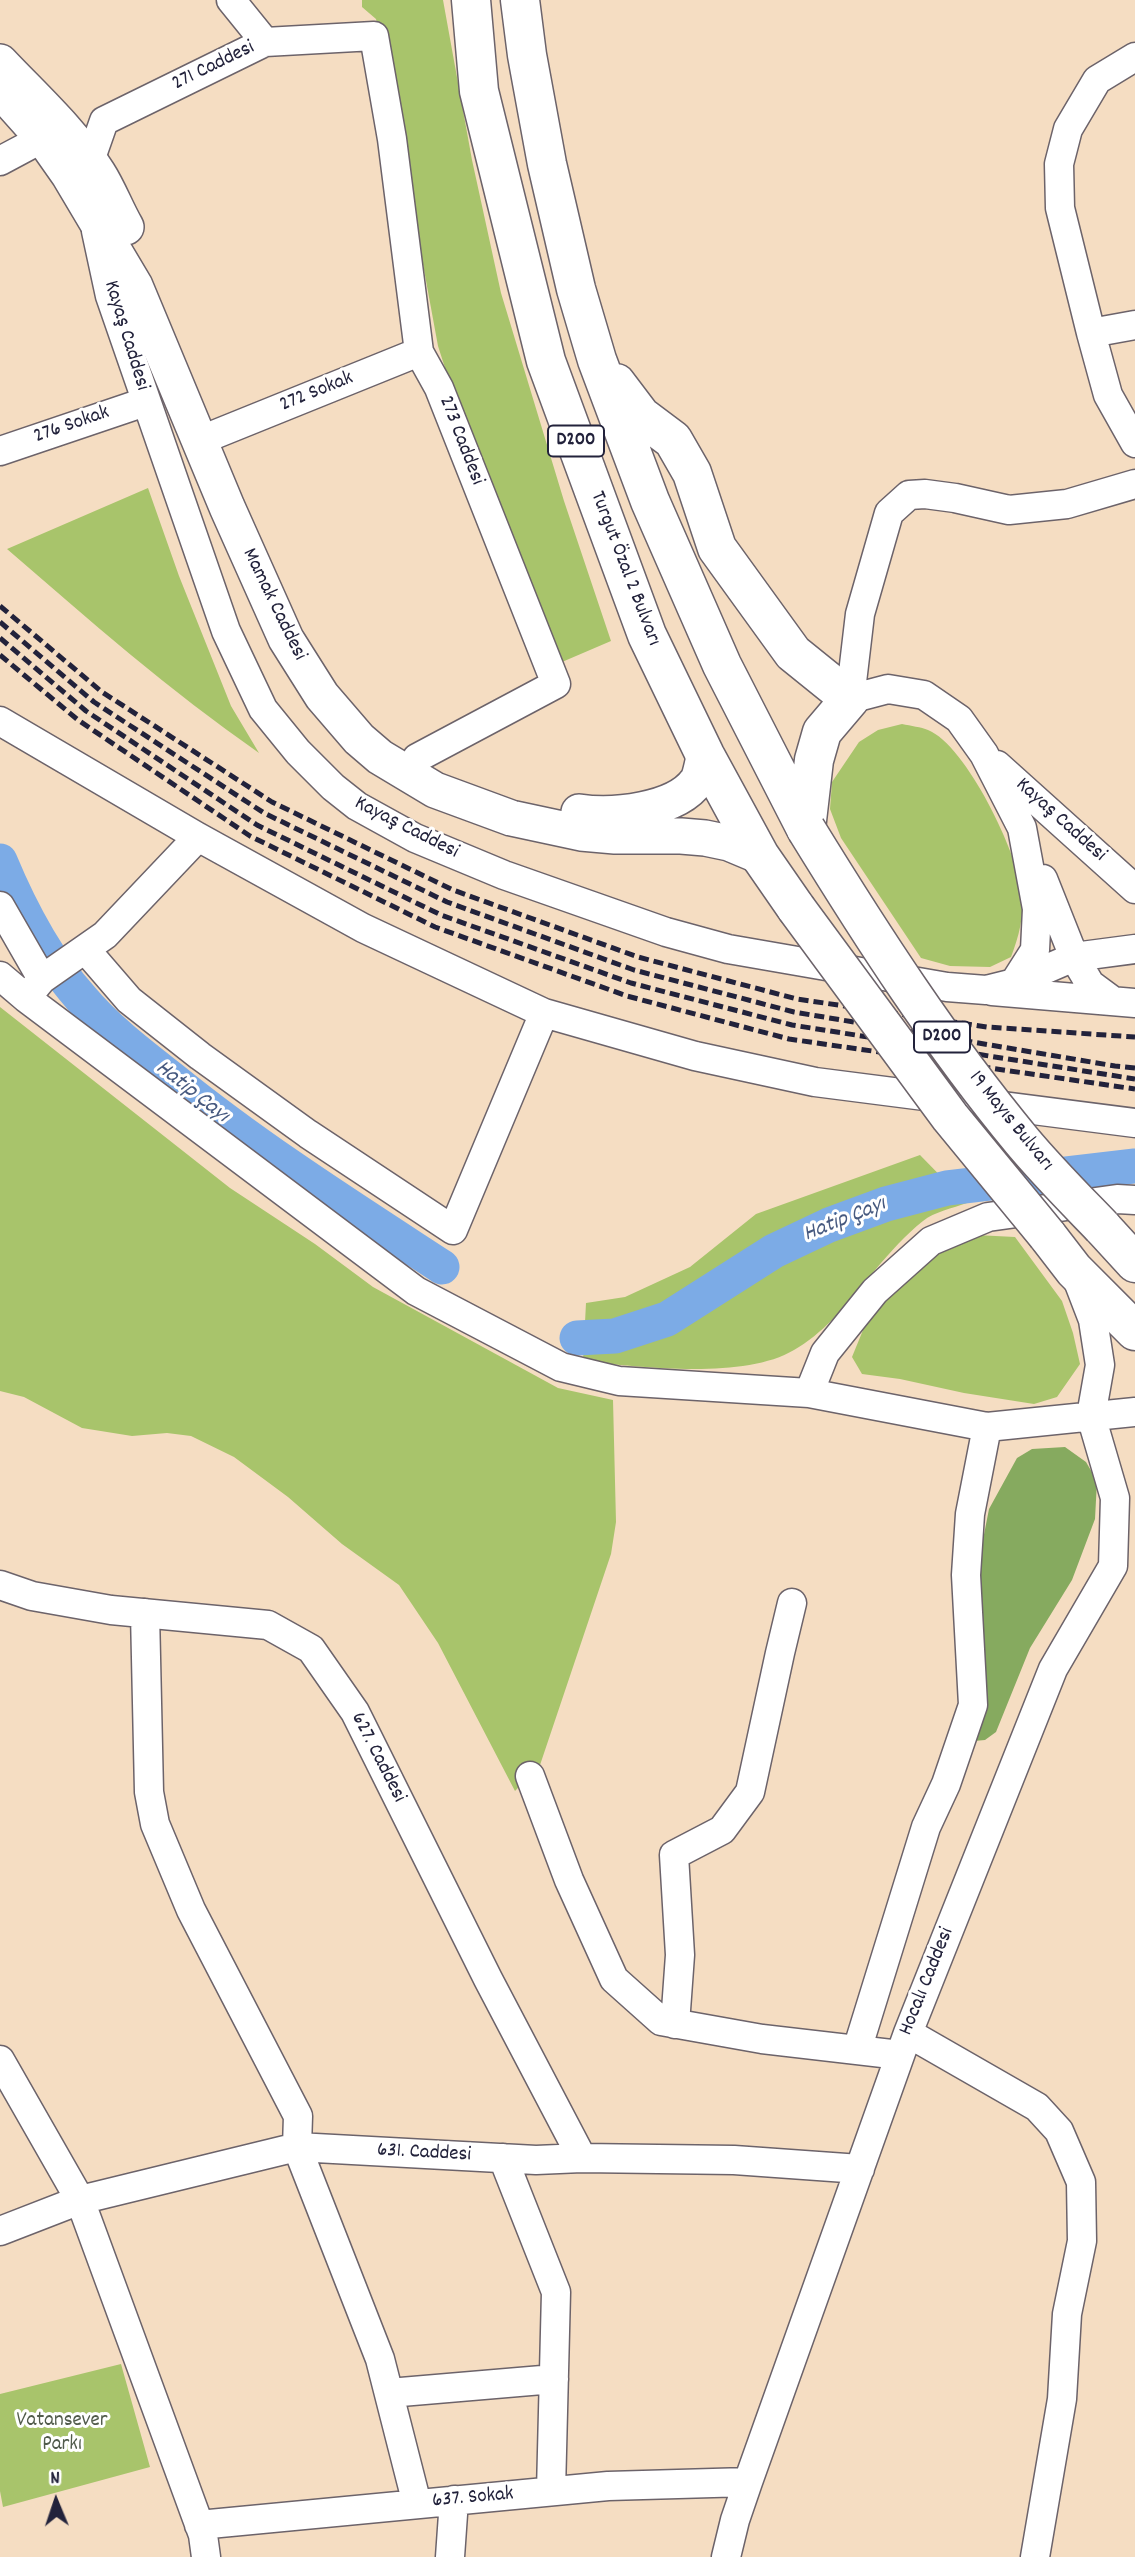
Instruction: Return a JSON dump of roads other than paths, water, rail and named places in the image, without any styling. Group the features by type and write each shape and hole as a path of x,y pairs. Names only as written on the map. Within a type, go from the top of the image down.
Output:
{"highway":[{"name":"Turgut Özal 2 Bulvarı","path":"471,0 479,91 546,361 647,635 705,755 760,856 796,908"},
{"name":"D200","path":"520,0 547,164 576,289 597,360 650,501 722,665 806,829"},
{"path":"597,360 641,416 673,440 692,472 717,548 793,653 850,699 822,732 814,760 806,829"},
{"name":"19 Mayıs Bulvarı","path":"806,829 878,947 939,1033 1023,1142 1135,1263"},
{"name":"19 Mayıs Bulvarı","path":"796,908 950,1118 1074,1270 1135,1331"}],"main road":[{"name":"Mamak Caddesi","path":"0,62 59,125 79,168 101,205 139,254 272,569 302,632 338,690 373,729 446,775 479,790 518,802 584,813 649,808 677,799 697,781 705,755"},
{"name":"Mamak Caddesi","path":"0,90 43,138 79,168"},
{"name":"Mamak Caddesi","path":"101,205 241,541 286,639 322,696 359,739 380,757 435,790 511,818 581,833 705,838 729,843 760,856"}],"street":[{"path":"233,2 265,42"},
{"name":"271 Caddesi","path":"79,168 104,121 265,42 374,36"},
{"name":"273 Caddesi","path":"374,36 392,139 419,352 439,388 555,684 417,758"},
{"path":"1135,57 1097,80 1068,130 1059,164 1060,208 1091,333 1108,394 1135,443"},
{"path":"0,161 43,138"},
{"name":"Kayaş Caddesi","path":"101,205 110,296 226,631 263,709 298,752 333,788 357,806 415,838 491,869 666,932 728,949 947,987 986,990 1014,984 1074,957 1135,948"},
{"path":"1091,333 1135,325"},
{"name":"272 Sokak","path":"216,434 419,352"},
{"name":"276 Sokak","path":"0,451 145,402"},
{"path":"850,699 860,614 889,513 909,495 956,498 1009,510 1067,504 1135,484"},
{"name":"Kayaş Caddesi","path":"850,699 888,689 924,695 959,719 984,754 1023,828 1037,909 1035,950 1014,984"},
{"path":"0,721 198,837 363,928 544,1013 695,1056 815,1083 1135,1123"},
{"name":"Kayaş Caddesi","path":"984,754 1135,889"},
{"path":"1023,828 1074,957 1090,984 1124,1002"},
{"path":"56,971 105,935 198,837"},
{"path":"0,906 56,971 416,1291 561,1367 620,1381 809,1393 987,1427 1135,1412"},
{"path":"0,975 56,971 129,1000 200,1056 308,1134 453,1230 544,1013"},
{"path":"986,990 1124,1002"},
{"path":"809,1393 825,1353 874,1291 931,1241 988,1217 1117,1199 1135,1200"},
{"path":"1074,1270 1093,1321 1100,1365 1091,1416"},
{"name":"Hocalı Caddesi","path":"726,2557 748,2482 904,2044 1053,1669 1113,1566 1115,1498 1091,1416"},
{"path":"857,2050 926,1827 946,1784 973,1705 966,1575 970,1514 987,1427"},
{"name":"627. Caddesi","path":"0,1585 32,1596 111,1610 268,1625 311,1650 355,1712 488,1979 582,2158"},
{"path":"676,2024 680,1955 674,1855 722,1830 750,1792 792,1604"},
{"path":"145,1613 149,1792 155,1824 191,1910 298,2116 297,2147 380,2359 417,2504"},
{"path":"530,1776 569,1880 614,1979 661,2021 762,2039 857,2050 904,2044 1037,2106 1059,2131 1081,2182 1082,2241 1067,2314 1062,2399 1035,2557"},
{"path":"0,2060 80,2200 199,2525 206,2557"},
{"name":"631. Caddesi","path":"0,2231 80,2200 297,2147 536,2160 734,2160 860,2169"},
{"path":"503,2158 556,2292 551,2491"},
{"path":"388,2393 554,2379"},
{"name":"637. Sokak","path":"199,2525 608,2486 748,2482"},
{"path":"450,2557 454,2500"}],"waterway":[{"name":"Hatip Çayı","path":"0,861 25,915 56,967 113,1031 237,1129 442,1267"},
{"name":"Hatip Çayı","path":"577,1338 615,1336 667,1319 774,1251 829,1225 886,1204 947,1188 1135,1166"}],"railway":[{"path":"0,606 102,692 272,802 453,890 638,957 797,999 987,1027 1135,1037"},
{"path":"0,622 94,702 264,813 447,902 634,970 794,1012 1135,1068"},
{"path":"0,638 86,711 257,825 441,915 631,983 792,1025 1135,1079"},
{"path":"0,655 78,720 250,836 435,927 627,996 789,1039 1135,1089"}],"park label":[{"name":"Vatansever Parkı","path":"62,2434"}]}
